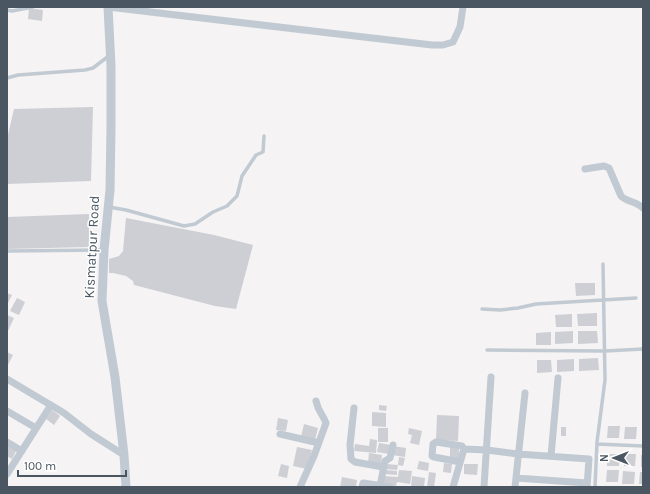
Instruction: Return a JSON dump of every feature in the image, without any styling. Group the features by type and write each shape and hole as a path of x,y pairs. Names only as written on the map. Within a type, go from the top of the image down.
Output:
{"street":[{"path":"108,7 432,46 453,42 460,27 462,7"},
{"name":"Kismatpur Road","path":"108,7 111,54 111,128 102,302 124,454 126,487"},
{"path":"585,169 604,166 609,168 624,200 633,201 643,208"},
{"path":"484,487 491,377"},
{"path":"551,456 558,378"},
{"path":"7,379 64,413 91,434 124,454"},
{"path":"515,487 525,393"},
{"path":"300,487 326,423 317,409 316,401"},
{"path":"7,474 51,405"},
{"path":"354,408 350,445 351,459 355,462 383,467"},
{"path":"7,411 36,428"},
{"path":"280,434 319,443"},
{"path":"7,442 22,451"},
{"path":"460,462 432,456 433,444 436,442 462,446 464,449 589,459 587,485 516,478"},
{"path":"380,486 383,467 385,461 390,458 393,445"},
{"path":"453,487 464,449"},
{"path":"362,487 363,483 390,487"}],"lane":[{"path":"7,10 12,11 33,7"},
{"path":"7,78 18,75 85,70 93,68 111,54"},
{"path":"108,207 126,210 184,226 196,224 213,212 227,206 237,196 242,176 256,155 263,152 264,136"},
{"path":"8,251 104,250"},
{"path":"595,487 597,444 605,380 603,264"},
{"path":"482,309 500,310 536,304 636,298"},
{"path":"487,350 604,351 643,349"},
{"path":"597,444 643,446"}],"building":[{"path":"29,8 43,10 42,21 28,19"},
{"path":"93,107 91,181 7,184 7,139 14,109"},
{"path":"89,214 89,247 7,249 7,217"},
{"path":"126,218 214,235 253,245 236,309 215,306 134,285 133,281 126,276 109,273 109,259 119,256 123,251"},
{"path":"575,283 595,283 595,295 576,296"},
{"path":"7,293 12,295 7,305"},
{"path":"17,298 25,302 19,315 10,311"},
{"path":"597,313 597,326 578,326 577,314"},
{"path":"572,314 572,327 556,327 555,315"},
{"path":"7,315 14,318 7,333"},
{"path":"573,331 573,343 555,344 555,332"},
{"path":"578,331 597,331 598,343 578,344"},
{"path":"551,332 551,345 536,345 536,333"},
{"path":"7,352 13,355 7,367"},
{"path":"598,358 599,370 579,371 579,359"},
{"path":"574,359 574,371 557,372 557,360"},
{"path":"537,360 551,360 552,372 537,373"},
{"path":"379,405 387,406 386,411 379,410"},
{"path":"52,410 60,416 54,425 46,419"},
{"path":"372,412 386,413 386,427 372,426"},
{"path":"437,415 459,416 458,441 436,440"},
{"path":"278,418 288,420 286,431 276,430"},
{"path":"304,424 318,428 315,440 301,437"},
{"path":"608,426 620,426 619,438 607,438"},
{"path":"561,427 566,427 566,436 561,436"},
{"path":"625,427 637,427 636,439 624,439"},
{"path":"378,428 388,428 388,442 378,442"},
{"path":"409,428 422,431 419,445 410,443 412,435 408,434"},
{"path":"370,439 377,440 376,453 354,451 355,444 369,446"},
{"path":"379,443 391,445 389,454 377,452"},
{"path":"7,445 16,451 12,459 7,456"},
{"path":"393,446 406,448 405,457 392,455"},
{"path":"297,447 312,450 307,469 293,466"},
{"path":"450,447 459,447 459,460 450,459"},
{"path":"369,453 382,455 381,465 368,463"},
{"path":"607,454 620,454 619,466 607,466"},
{"path":"624,454 636,454 635,466 624,466"},
{"path":"641,455 643,455 643,467 641,467"},
{"path":"399,457 405,458 403,466 398,465"},
{"path":"419,461 429,463 428,471 417,469"},
{"path":"444,463 452,464 451,473 443,472"},
{"path":"281,464 289,466 287,478 278,476"},
{"path":"386,464 398,465 397,470 385,469"},
{"path":"464,464 478,464 477,475 464,474"},
{"path":"385,470 397,471 397,475 385,474"},
{"path":"399,470 412,471 410,484 397,482 396,486 382,485 383,476 398,477"},
{"path":"607,470 619,470 618,482 606,482"},
{"path":"623,471 635,472 634,484 622,484"},
{"path":"429,472 436,473 434,487 427,487"},
{"path":"640,472 643,472 643,484 639,484"},
{"path":"412,476 425,478 424,487 411,486"},
{"path":"342,477 357,480 356,487 340,487"}]}
